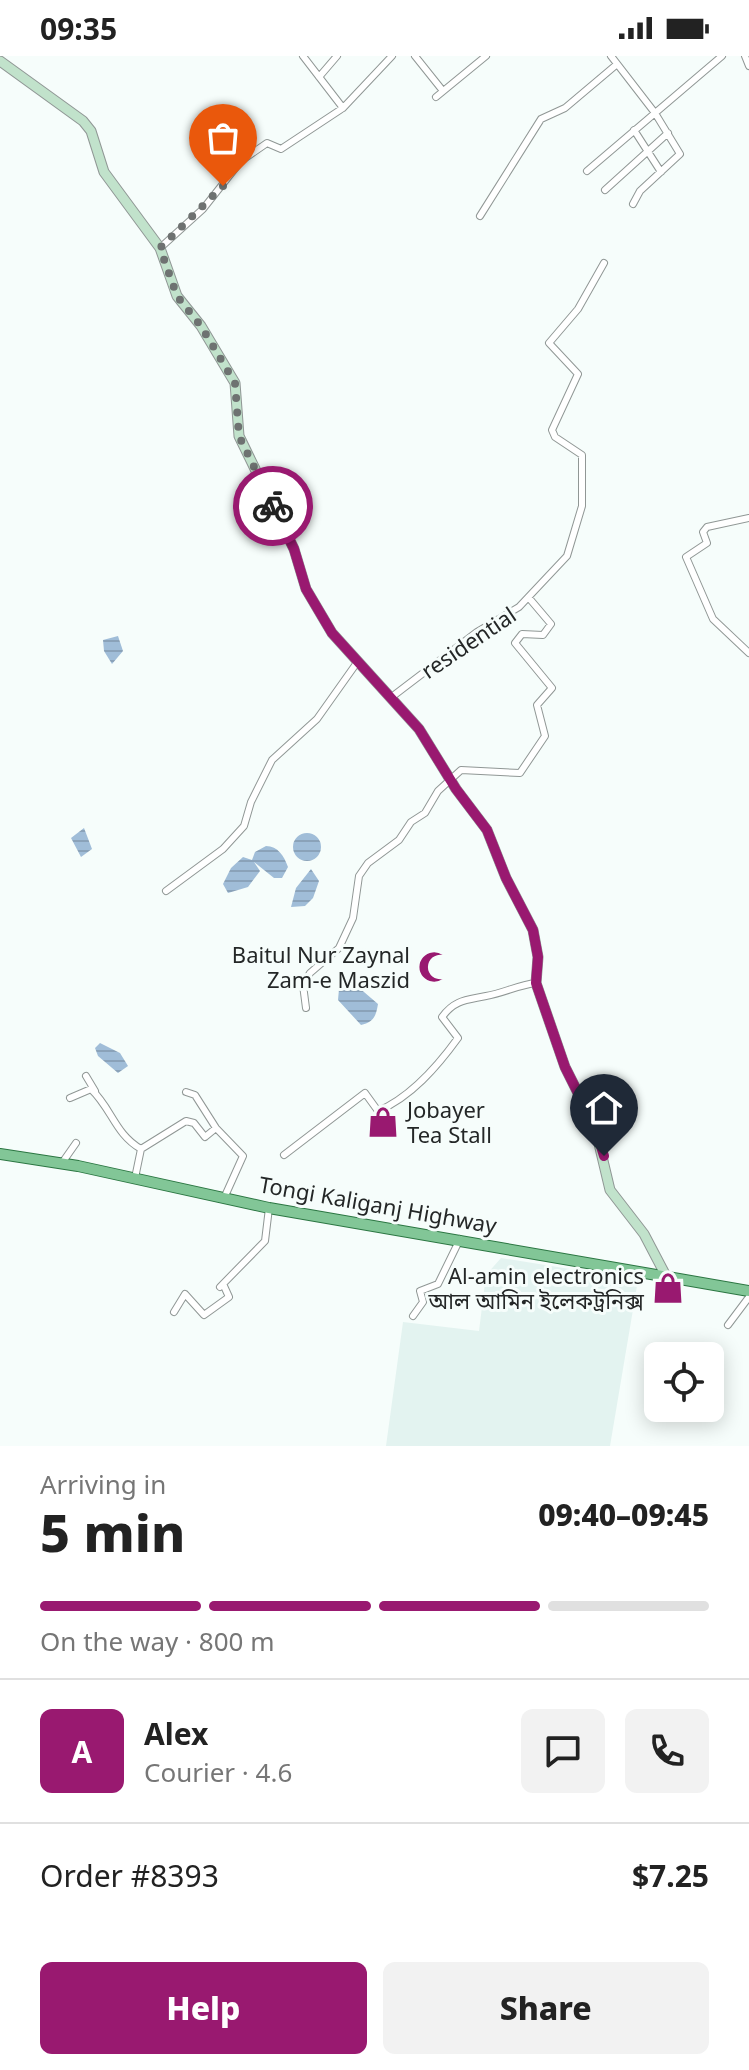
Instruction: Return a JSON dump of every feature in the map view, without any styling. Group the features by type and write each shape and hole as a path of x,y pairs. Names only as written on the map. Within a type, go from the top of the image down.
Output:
{"main road":[{"name":"Tongi Kaliganj Highway","path":"0,1154 62,1163 269,1208 665,1274 749,1294"}],"street":[{"path":"303,56 343,108"},
{"path":"319,77 337,56"},
{"path":"160,248 203,209 255,148 267,143 281,149 343,108 392,56"},
{"path":"415,56 443,91"},
{"path":"436,97 486,56"},
{"path":"611,56 655,113 680,154 633,204"},
{"path":"587,171 722,56"},
{"path":"745,56 749,66"},
{"path":"0,61 83,121 91,131 104,172 160,248 177,296 201,326 235,383 239,436 294,549 306,589 332,633 356,664 393,696 419,729 487,830 506,878 533,930 538,957 536,983 565,1067 595,1127 610,1190 644,1234 665,1274"},
{"path":"480,216 541,119 565,108 616,65"},
{"path":"634,130 661,172"},
{"path":"605,190 668,133"},
{"name":"residential","path":"393,696 529,598 567,556 582,506 582,455 555,437 552,430 578,374 549,343 578,309 604,263"},
{"path":"749,518 707,527 703,532 707,543 686,557 713,619 749,653"},
{"path":"306,1008 303,985 310,973 339,948 353,918 359,876 368,863 399,840 411,822 425,813 438,791 461,770 472,768 520,773 545,736 537,705 552,688 515,643 522,634 543,635 551,624 529,598"},
{"path":"166,891 223,849 244,826 272,760 317,719 356,664"},
{"path":"284,1155 365,1093 378,1111 402,1101 443,1059 458,1038 442,1017 448,1009 470,996 486,997 517,985 536,983"},
{"path":"86,1076 123,1138 141,1149"},
{"path":"70,1098 88,1088 95,1091"},
{"path":"186,1092 195,1095 216,1128 243,1156 225,1196"},
{"path":"135,1178 141,1149 186,1121 194,1123 205,1137 216,1128"},
{"path":"62,1163 76,1143"},
{"path":"174,1312 185,1294 204,1315 229,1297 222,1286 265,1241 269,1208"},
{"path":"413,1316 423,1302 420,1291 438,1284 460,1239"},
{"path":"728,1325 749,1294"}],"shaded area":[{"path":"501,1258 638,1280 610,1446 386,1446 403,1322 479,1331 486,1275"}],"water":[{"path":"118,636 123,651 112,664 104,651 103,640"},
{"path":"84,828 92,849 81,857 71,838"},
{"path":"307,833 317,837 321,847 317,857 307,861 297,857 293,847 297,837"},
{"path":"266,846 277,850 285,859 288,867 282,878 274,878 254,862 260,871 248,887 228,893 223,884 231,868 243,857 252,860 255,852"},
{"path":"311,869 319,881 313,898 305,906 291,907 296,888"},
{"path":"350,980 378,1004 374,1018 365,1024 361,1025 338,1000 339,989"},
{"path":"100,1043 120,1053 128,1066 118,1073 98,1056 95,1048"}],"way so far":[{"path":"223,186 160,248 177,296 223,358 235,383 239,436 273,506"}],"place":[{"name":"Baitul Nur Zaynal Zam-e Maszid","path":"434,967"},
{"name":"Jobayer Tea Stall","path":"383,1122"},
{"name":"Al-amin electronics আল আমিন ইলেকট্রনিক্স","path":"668,1288"}],"route":[{"path":"273,506 294,549 306,589 332,633 356,664 393,696 419,729 456,789 487,830 506,878 533,930 538,957 536,983 565,1067 595,1127 604,1156"}]}
